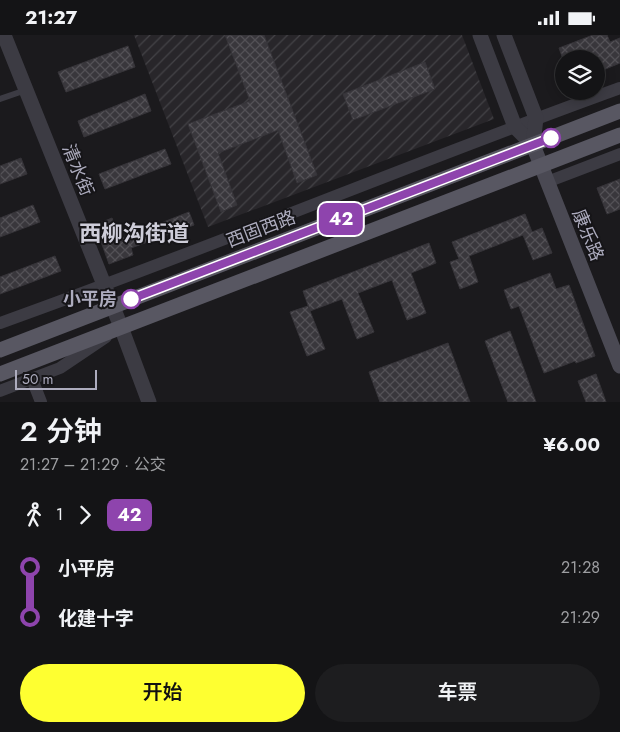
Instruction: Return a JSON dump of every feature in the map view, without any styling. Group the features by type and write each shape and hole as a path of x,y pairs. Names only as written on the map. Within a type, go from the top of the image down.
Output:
{"main road":[{"name":"西固西路","path":"0,350 620,111"},
{"path":"0,374 620,135"},
{"name":"康乐路","path":"533,145 620,366"}],"street":[{"name":"清水街","path":"4,35 121,327 149,402"},
{"name":"康乐路","path":"480,35 515,127 533,145"},
{"name":"康乐路","path":"504,35 536,118 533,145"},
{"path":"0,323 104,286 536,118 620,88"},
{"path":"547,182 620,154"},
{"path":"0,391 60,368 121,327"},
{"path":"32,379 41,402"}],"lane":[{"path":"0,99 26,90"}],"shaded area":[{"path":"134,35 462,35 494,119 208,227"}],"building":[{"path":"225,35 264,35 317,175 297,183 278,130 218,153 237,205 221,212 188,124 250,101"},
{"path":"593,35 607,35 610,42 620,38 620,63 605,69 605,50 560,50 559,48"},
{"path":"128,46 135,67 66,92 58,72"},
{"path":"425,62 435,89 353,120 343,94"},
{"path":"145,94 151,111 84,137 78,121"},
{"path":"165,149 171,164 105,189 99,174"},
{"path":"21,158 27,174 0,184 0,166"},
{"path":"620,179 620,209 607,214 597,188"},
{"path":"33,205 40,222 0,237 0,218"},
{"path":"189,212 194,225 131,248 133,255 109,264 95,225 112,218 120,239"},
{"path":"525,214 532,232 542,228 552,253 533,260 523,235 469,256 478,282 460,289 450,262 459,259 452,242"},
{"path":"429,243 436,263 411,273 426,313 407,320 392,280 358,293 374,332 357,339 342,299 310,311 303,291"},
{"path":"55,256 61,271 0,294 0,277"},
{"path":"550,273 556,289 569,285 595,356 576,363 575,361 544,373 519,306 511,309 504,290"},
{"path":"308,306 325,349 307,356 290,312"},
{"path":"510,331 536,402 508,402 485,341"},
{"path":"448,343 470,402 380,402 369,372"},
{"path":"596,374 606,402 586,402 578,381"}],"bus line":[{"name":"42","path":"131,299 551,138"}],"place":[{"name":"小平房","path":"131,299"}],"district":[{"name":"西柳沟街道","path":"134,233"}]}
